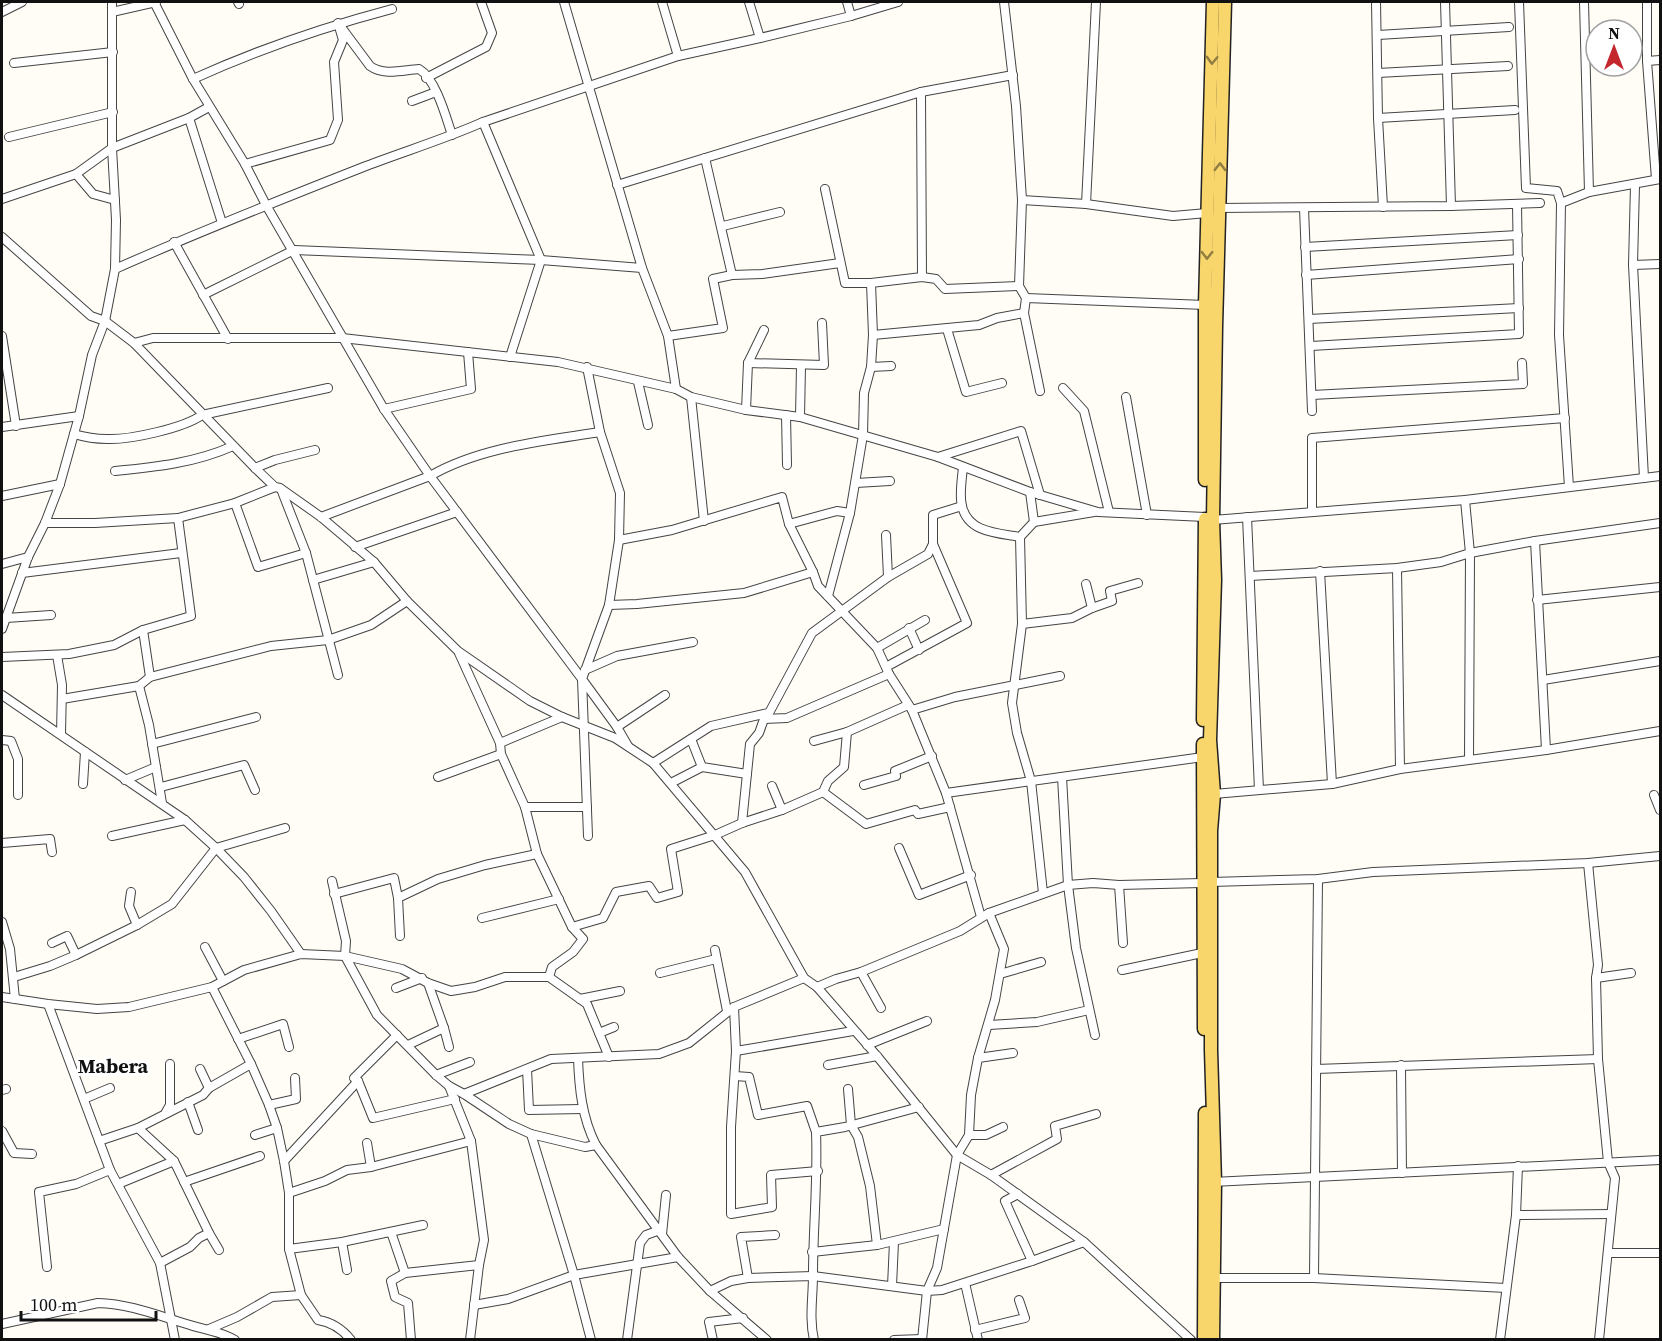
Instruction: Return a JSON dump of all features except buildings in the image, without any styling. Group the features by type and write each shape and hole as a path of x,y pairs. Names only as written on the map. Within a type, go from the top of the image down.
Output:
{"main road":[{"path":"1204,1340 1210,1182 1211,1050 1203,757 1209,518 1213,2"},
{"path":"1213,211 1225,2"},
{"path":"1212,280 1205,305 1209,518 1215,580 1210,740 1214,794 1202,953 1215,1278 1213,1340"}],"street":[{"path":"2,12 22,2"},
{"path":"2,629 28,557 45,523 60,484 79,416 92,355 105,321 115,269 112,2"},
{"path":"112,12 155,2 193,79 245,164 266,205 384,409 430,476 617,727 629,749"},
{"path":"426,78 486,47 492,33 482,2"},
{"path":"564,2 642,268 668,336 676,390"},
{"path":"662,2 678,56"},
{"path":"749,2 760,38"},
{"path":"847,2 851,16"},
{"path":"115,269 174,242 266,205 483,122 678,56 851,16 898,2"},
{"path":"1004,2 1013,75 1022,200 1019,286 1026,298 1024,313 1040,391"},
{"path":"1086,204 1096,2"},
{"path":"1376,2 1378,117 1383,207"},
{"path":"1445,2 1451,206"},
{"path":"1519,2 1527,188 1557,191 1561,203 1559,335 1569,488"},
{"path":"1584,2 1589,192"},
{"path":"1561,203 1589,192 1658,179 1647,61 1647,2"},
{"path":"193,79 239,58 338,23 392,9"},
{"path":"338,23 375,70 382,72 419,69 423,72 436,92 453,135"},
{"path":"245,164 330,140 338,120 334,62 343,40 338,23"},
{"path":"1378,35 1509,27"},
{"path":"14,63 113,52"},
{"path":"1647,61 1660,60"},
{"path":"1378,73 1508,66"},
{"path":"617,185 921,92 1013,75"},
{"path":"412,101 436,92"},
{"path":"921,92 922,277"},
{"path":"1651,106 1660,105"},
{"path":"2,199 75,174 112,148 189,118 209,107"},
{"path":"1378,117 1515,110"},
{"path":"9,137 113,112"},
{"path":"189,118 222,223"},
{"path":"483,122 540,260 510,357"},
{"path":"705,158 723,226 732,275"},
{"path":"75,174 93,194 115,200"},
{"path":"1635,185 1633,265 1644,478"},
{"path":"825,189 845,283 871,283 922,277 936,279 945,289 1019,286"},
{"path":"1022,200 1086,204 1173,216 1213,211 1540,203"},
{"path":"1311,346 1519,334 1517,204"},
{"path":"1304,208 1312,411"},
{"path":"723,226 780,212"},
{"path":"1305,247 1518,235"},
{"path":"2,237 91,316 105,321 134,343 255,468 321,517 374,562 407,601 458,651 530,701 562,717 615,738 653,763 745,872 804,978 817,987 877,1056 957,1155 991,1175 1084,1242 1191,1340"},
{"path":"174,242 228,339"},
{"path":"203,295 294,250 540,260 642,268"},
{"path":"1306,275 1519,259"},
{"path":"668,336 723,328 714,279 840,263"},
{"path":"1633,265 1660,264"},
{"path":"828,596 850,513 863,435 864,393 871,367 873,335 871,283"},
{"path":"1026,298 1205,305"},
{"path":"1309,319 1519,308"},
{"path":"873,335 979,325 997,318 1024,313"},
{"path":"748,363 824,365 822,323"},
{"path":"947,329 966,392 1002,383"},
{"path":"746,410 748,363 765,330"},
{"path":"2,336 3,356 16,426"},
{"path":"134,343 153,338 342,338 587,367 676,390 691,397 746,410 800,417 938,457 1030,492 1098,512"},
{"path":"384,409 471,389 468,352"},
{"path":"1312,395 1523,384 1522,363"},
{"path":"800,417 801,366"},
{"path":"871,367 891,366"},
{"path":"587,367 600,432 620,493 619,540 609,605 582,679 588,836"},
{"path":"638,382 648,425"},
{"path":"74,434 108,440 175,427 194,421 202,415 328,388"},
{"path":"1063,388 1084,411 1109,512"},
{"path":"691,397 704,521"},
{"path":"1126,397 1147,515"},
{"path":"786,415 787,465"},
{"path":"2,427 79,416"},
{"path":"1312,512 1312,438 1565,418"},
{"path":"938,457 1021,431 1040,495"},
{"path":"321,517 481,456 535,443 600,432"},
{"path":"115,471 182,463 212,456 233,446"},
{"path":"255,468 275,460 315,450"},
{"path":"963,467 962,506 975,526 984,531 1020,537"},
{"path":"1042,893 1031,781 1017,733 1012,703 1022,624 1020,537 1034,522 1098,512 1209,518 1247,517 1465,500 1660,476"},
{"path":"856,483 890,481"},
{"path":"2,496 60,484"},
{"path":"45,523 178,518 235,503 278,487"},
{"path":"278,487 306,553 338,675"},
{"path":"1030,492 1034,522"},
{"path":"619,540 704,521 782,497 789,524 818,586 877,648 887,670 910,708 946,793 981,917"},
{"path":"1465,500 1470,553 1469,759"},
{"path":"235,503 258,567 306,553"},
{"path":"653,763 711,726 767,716 787,718 887,670 967,623 933,544 933,515 962,506"},
{"path":"789,524 837,511 850,513"},
{"path":"356,548 457,512"},
{"path":"1247,517 1258,790"},
{"path":"2,657 69,654 114,645 143,630 191,616 178,518"},
{"path":"1250,576 1397,568 1441,562 1470,553 1535,541 1660,523"},
{"path":"886,535 888,577"},
{"path":"1535,541 1546,750"},
{"path":"742,823 750,744 759,733 812,633 888,577 928,554 933,544"},
{"path":"22,573 181,553"},
{"path":"2,564 28,557"},
{"path":"313,580 374,562"},
{"path":"1397,568 1400,769"},
{"path":"1320,571 1332,784"},
{"path":"609,605 744,593 813,572"},
{"path":"1022,624 1072,618 1092,608 1112,602 1110,591 1138,583"},
{"path":"1086,584 1092,608"},
{"path":"1537,600 1660,587"},
{"path":"62,699 139,686 150,677 271,646 328,640 372,625 407,601"},
{"path":"6,618 51,615"},
{"path":"877,648 925,620"},
{"path":"909,628 919,650"},
{"path":"143,630 150,677"},
{"path":"585,669 617,656 693,642"},
{"path":"458,651 500,743 501,754 525,807 537,854 572,927 583,939 573,952 552,967 549,977"},
{"path":"57,655 62,699 61,734"},
{"path":"1543,680 1660,661"},
{"path":"814,741 847,732 910,708 1060,676"},
{"path":"139,686 161,787 162,803"},
{"path":"2,695 185,820 216,848 271,911 301,954"},
{"path":"617,727 665,695"},
{"path":"152,744 256,717"},
{"path":"500,743 562,717"},
{"path":"1214,794 1332,784 1400,769 1546,750 1660,730"},
{"path":"572,927 603,918 616,892 649,886 657,898 678,892 671,849 782,810 823,792 828,781 844,767 847,732"},
{"path":"691,739 702,767"},
{"path":"2,740 10,741 18,759 18,795"},
{"path":"83,784 85,752"},
{"path":"438,777 501,754"},
{"path":"864,785 896,776 895,771 932,756"},
{"path":"946,793 1203,757"},
{"path":"161,787 244,765 255,790"},
{"path":"125,780 156,767"},
{"path":"671,783 702,767 747,774"},
{"path":"1062,777 1068,885 1076,948 1095,1035"},
{"path":"772,786 782,810"},
{"path":"823,792 866,824 915,810 918,814 950,807"},
{"path":"1654,795 1660,810"},
{"path":"525,807 587,807"},
{"path":"112,836 185,820"},
{"path":"14,977 76,955 137,926 172,904 216,848 285,828"},
{"path":"2,843 50,839 52,852"},
{"path":"899,848 919,895 971,875"},
{"path":"398,898 438,879 485,865 537,854"},
{"path":"817,987 837,978 861,972 960,931 989,913 1068,885 1317,879 1373,872 1588,863 1660,856"},
{"path":"1588,863 1598,964 1596,978 1598,1059 1608,1162 1614,1178 1599,1340"},
{"path":"334,894 394,878 398,898 400,936"},
{"path":"1314,1278 1317,879"},
{"path":"332,881 346,941 345,956 377,1015 436,1075 449,1086 509,1124 531,1134 585,1147 596,1145"},
{"path":"1119,885 1123,943"},
{"path":"131,892 129,906 137,926"},
{"path":"482,918 559,898"},
{"path":"894,1340 922,1339 927,1291 937,1268 957,1155 969,1135 971,1095 978,1058 989,1025 1004,949 989,913"},
{"path":"2,922 6,950 14,977 15,999"},
{"path":"52,943 67,936 76,955"},
{"path":"205,947 223,981"},
{"path":"714,950 731,1009 736,1051 731,1127 731,1214 772,1207 771,1175 818,1171"},
{"path":"1122,970 1202,953"},
{"path":"2,997 97,1009 129,1007 212,987 244,970 266,962 301,954 345,956 402,969 451,991 475,987 505,977 549,977 587,1004 609,1057"},
{"path":"660,973 716,959"},
{"path":"1000,974 1041,962"},
{"path":"861,972 881,1008"},
{"path":"1596,978 1631,973"},
{"path":"464,1094 550,1059 659,1054 689,1043 731,1009 804,978"},
{"path":"396,988 425,981"},
{"path":"425,981 449,1047"},
{"path":"212,987 251,1064 277,1128 289,1193 289,1249 301,1295 318,1320 345,1332 351,1340"},
{"path":"580,999 620,992"},
{"path":"48,1004 110,1170 160,1263 175,1340"},
{"path":"989,1025 1037,1022 1089,1010"},
{"path":"867,1045 927,1021"},
{"path":"238,1040 283,1024 289,1047"},
{"path":"599,1033 614,1027"},
{"path":"408,1045 444,1028"},
{"path":"736,1051 853,1030"},
{"path":"397,1035 354,1078 358,1081 373,1118 455,1099"},
{"path":"978,1058 1013,1053"},
{"path":"828,1065 877,1056"},
{"path":"578,1058 582,1109 596,1145 678,1257 710,1291 767,1340"},
{"path":"1316,1069 1598,1059"},
{"path":"436,1075 470,1062"},
{"path":"166,1113 170,1105 170,1064"},
{"path":"99,1141 138,1128 203,1095 209,1088 251,1064"},
{"path":"1401,1065 1402,1173"},
{"path":"200,1070 209,1088"},
{"path":"527,1070 530,1110 582,1109"},
{"path":"735,1076 749,1077 758,1115 807,1106 816,1132 818,1171 812,1252 811,1324 814,1340"},
{"path":"269,1105 296,1099 295,1078"},
{"path":"284,1161 358,1081"},
{"path":"449,1086 471,1141 484,1240 470,1340"},
{"path":"84,1099 110,1088"},
{"path":"848,1089 851,1125 858,1137 870,1186 877,1245"},
{"path":"188,1102 198,1130"},
{"path":"816,1132 919,1107"},
{"path":"991,1175 1057,1139 1055,1126 1096,1114"},
{"path":"969,1135 986,1135 1003,1126"},
{"path":"138,1128 174,1161 219,1250"},
{"path":"255,1135 277,1128"},
{"path":"2,1131 14,1153 32,1154"},
{"path":"531,1134 574,1275 591,1340"},
{"path":"289,1193 325,1181 347,1170 371,1167 471,1141"},
{"path":"367,1143 371,1167"},
{"path":"184,1182 260,1156"},
{"path":"1210,1182 1660,1160"},
{"path":"118,1184 174,1161"},
{"path":"1500,1340 1516,1215 1518,1166"},
{"path":"47,1267 39,1192 76,1185 110,1170"},
{"path":"1018,1194 1005,1201 1032,1261"},
{"path":"661,1232 666,1195"},
{"path":"1516,1215 1611,1214"},
{"path":"289,1249 342,1242 423,1225"},
{"path":"812,1252 877,1245 944,1229"},
{"path":"391,1232 405,1273"},
{"path":"627,1340 640,1243 646,1235 661,1232"},
{"path":"160,1263 190,1247 198,1238 209,1233"},
{"path":"748,1278 741,1237 775,1235"},
{"path":"342,1242 347,1269"},
{"path":"892,1286 894,1242"},
{"path":"710,1291 731,1281 748,1278 813,1276 927,1291 942,1290 1084,1242"},
{"path":"1608,1253 1660,1253"},
{"path":"474,1305 508,1299 574,1275 678,1257"},
{"path":"411,1340 408,1303 395,1297 391,1281 405,1273 479,1265"},
{"path":"1215,1278 1314,1278 1506,1288"},
{"path":"965,1284 978,1340"},
{"path":"209,1329 237,1317 272,1297 301,1295"},
{"path":"975,1330 1025,1318 1019,1300"},
{"path":"2,1324 98,1303 136,1308 209,1329 235,1340"},
{"path":"713,1340 709,1322 743,1318"}],"district":[{"name":"Mabera","path":"113,1066"}]}
